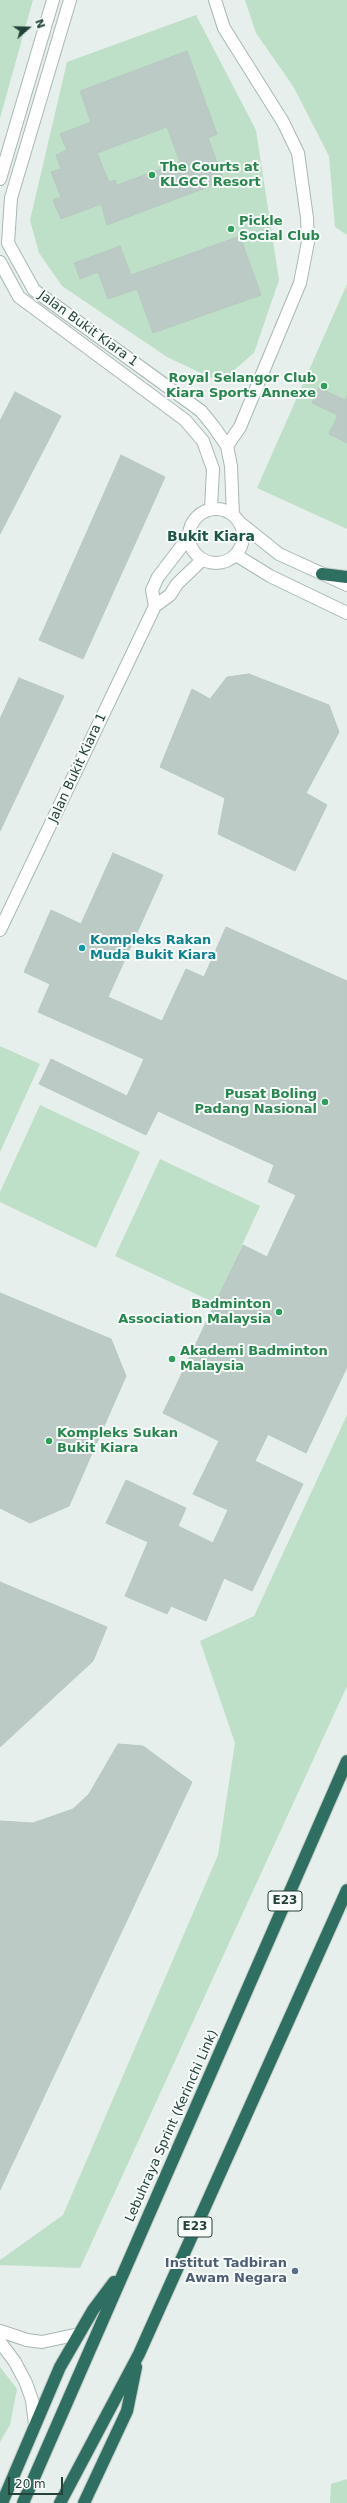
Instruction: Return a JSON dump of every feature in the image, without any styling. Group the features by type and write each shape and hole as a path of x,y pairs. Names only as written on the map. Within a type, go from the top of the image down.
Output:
{"highway":[{"path":"322,574 347,577"},
{"name":"Lebuhraya Sprint (Kerinchi Link)","path":"23,2503 347,1761"},
{"name":"E23","path":"60,2503 138,2354 347,1890"},
{"path":"2,2503 60,2367 93,2310 126,2265"},
{"path":"84,2503 127,2411 138,2354"}],"street":[{"path":"0,179 54,0"},
{"name":"Jalan Bukit Kiara 1","path":"70,0 11,198 8,244 34,290 201,411 226,446 231,466 236,519"},
{"path":"215,0 224,28 283,122 298,153 307,202 308,242 300,283 240,427 226,446"},
{"name":"Jalan Bukit Kiara 1","path":"0,262 19,296 185,420 203,441 213,469 211,509"},
{"path":"236,519 243,539 236,555 220,563 202,560 195,554 188,538 189,530 197,516 211,509 219,509 236,519 279,554 347,586"},
{"name":"Jalan Bukit Kiara 1","path":"155,606 152,590 158,577 188,538"},
{"path":"236,555 270,576 347,613"},
{"name":"Jalan Bukit Kiara 1","path":"0,930 155,606 170,595 177,584 202,560"},
{"path":"0,2331 27,2340 42,2342 79,2334"},
{"path":"0,2342 15,2362 26,2383 32,2400 35,2426"}],"green space":[{"path":"0,0 33,0 0,118"},
{"path":"245,0 347,0 347,235 335,227 329,156 293,86 256,33"},
{"name":"The Courts at KLGCC Resort","path":"196,15 256,130 279,280 254,353 220,382 167,357 62,286 39,253 30,220 67,62"},
{"name":"Royal Selangor Club Kiara Sports Annexe","path":"347,284 347,529 257,488"},
{"path":"0,1046 40,1064 0,1152"},
{"path":"40,1105 140,1152 96,1248 0,1202 0,1192"},
{"name":"Badminton Association Malaysia","path":"160,1159 260,1206 217,1300 267,1257 288,1211 347,1239 347,1367 306,1453 268,1435 246,1479 236,1474 220,1507 193,1494 219,1441 163,1413 215,1303 115,1256"},
{"path":"347,1415 347,1686 80,2268 0,2265 0,2260 63,2215 218,1855 235,1743 200,1641 254,1616"},
{"path":"0,2367 17,2389 10,2425 0,2442"},
{"path":"347,2479 347,2503 330,2503 331,2484"}],"building":[{"path":"187,51 217,134 208,138 224,181 107,225 101,204 61,219 53,200 61,197 51,172 61,169 56,155 67,150 60,134 91,122 80,91","holes":["167,127 180,162 117,185 115,180 109,182 97,153"]},
{"path":"240,236 261,295 153,333 137,289 108,299 98,272 80,279 74,263 120,246 131,275"},
{"path":"319,388 345,400 347,395 347,443 329,434 338,415 312,403"},
{"path":"15,392 61,416 0,534 0,421"},
{"path":"121,455 165,477 83,659 39,640"},
{"path":"249,674 329,705 339,732 306,793 327,805 295,871 218,834 225,798 160,767 192,689 210,699 227,677"},
{"path":"19,678 64,696 0,831 0,719"},
{"path":"113,853 163,875 108,997 162,1021 186,969 204,977 226,927 347,981 347,1367 306,1453 268,1434 255,1461 303,1484 252,1591 224,1578 206,1621 171,1606 167,1614 125,1596 148,1542 106,1523 126,1480 186,1508 178,1526 213,1543 228,1510 193,1494 219,1441 163,1413 243,1245 267,1257 296,1195 268,1182 274,1165 158,1111 146,1135 39,1084 51,1059 127,1096 144,1059 38,1012 50,984 24,972 51,910 81,924"},
{"name":"Kompleks Sukan Bukit Kiara","path":"0,1293 111,1339 126,1376 69,1506 30,1523 0,1508"},
{"path":"0,1582 107,1627 93,1661 0,1747"},
{"path":"118,1744 143,1746 192,1782 0,2190 0,1821 33,1823 73,1809 89,1794"}],"place":[{"name":"The Courts at KLGCC Resort","path":"152,175"},
{"name":"Pickle Social Club","path":"231,229"},
{"name":"Royal Selangor Club Kiara Sports Annexe","path":"324,386"},
{"name":"Kompleks Rakan Muda Bukit Kiara","path":"82,948"},
{"name":"Pusat Boling Padang Nasional","path":"325,1102"},
{"name":"Badminton Association Malaysia","path":"279,1312"},
{"name":"Akademi Badminton Malaysia","path":"172,1359"},
{"name":"Kompleks Sukan Bukit Kiara","path":"49,1441"},
{"name":"Institut Tadbiran Awam Negara","path":"295,2271"}],"district":[{"name":"Bukit Kiara","path":"211,537"}]}
